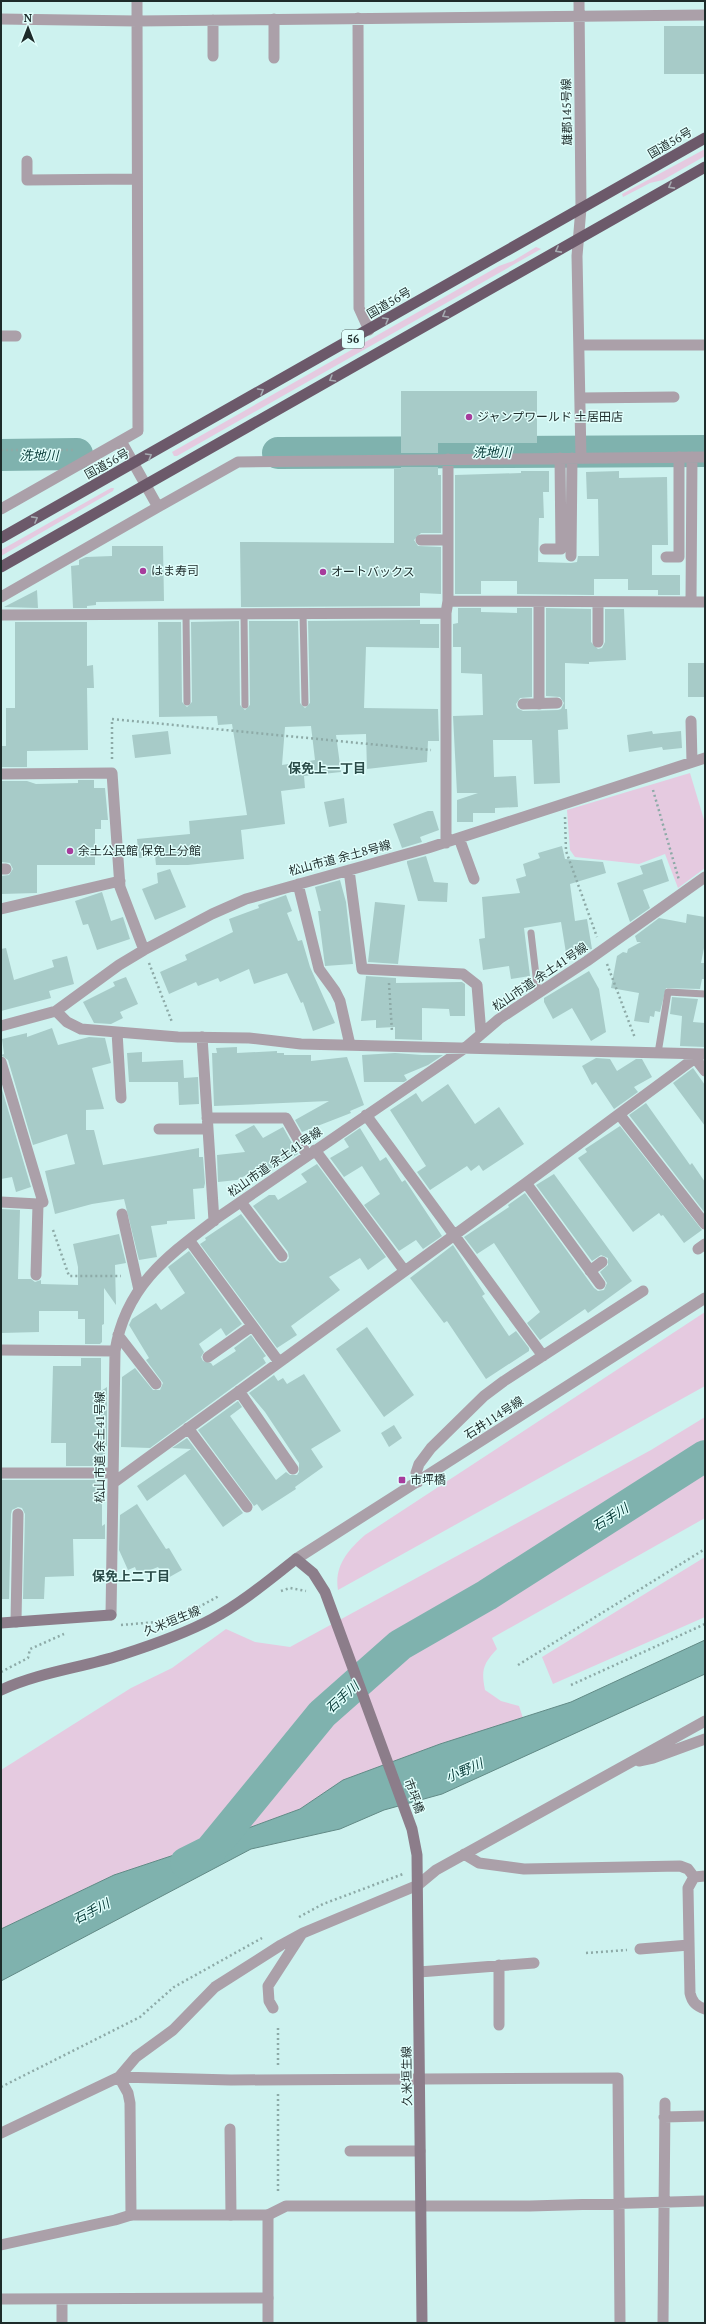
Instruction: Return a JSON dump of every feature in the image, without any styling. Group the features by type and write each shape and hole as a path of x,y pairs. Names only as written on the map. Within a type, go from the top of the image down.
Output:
{"highway":[{"name":"国道56号","path":"1,538 134,464 705,138"},
{"name":"56","path":"1,567 146,486 705,167"}],"main road":[{"name":"市坪橋","path":"296,1559 313,1573 325,1592 412,1829"},
{"name":"久米垣生線","path":"1,1690 22,1680 121,1655 192,1629 213,1619 296,1559"},
{"path":"1,1623 111,1615"},
{"name":"久米垣生線","path":"412,1829 417,1862 418,1885 422,2323"}],"street":[{"path":"1,509 138,431 136,179 137,1"},
{"name":"雄郡145号線","path":"571,556 580,398 577,256 581,208 579,1"},
{"path":"1,19 137,21 705,15"},
{"path":"358,18 358,308 369,330"},
{"path":"274,19 274,58"},
{"path":"213,20 213,56"},
{"path":"27,161 27,180 136,179"},
{"path":"1,336 16,336"},
{"path":"579,345 705,345"},
{"path":"580,398 674,397"},
{"path":"121,441 158,507"},
{"path":"666,557 679,557 678,457"},
{"path":"691,602 692,457"},
{"path":"1,597 238,462 705,457"},
{"path":"545,549 561,549 560,458"},
{"path":"446,842 448,459"},
{"path":"421,540 447,540"},
{"path":"448,601 705,602"},
{"path":"539,602 539,704"},
{"path":"598,602 598,642"},
{"path":"1,615 446,613"},
{"path":"523,704 557,703"},
{"path":"691,721 692,762"},
{"name":"松山市道 余土8号線","path":"1,1026 56,1011 119,965 144,950 212,914 246,899 446,842 705,758"},
{"path":"1,774 112,773 120,887 144,950"},
{"path":"459,838 474,879"},
{"path":"349,870 362,969 463,974 476,985 482,1034"},
{"name":"松山市道 余土41号線","path":"111,1615 115,1351 118,1335 131,1300 151,1274 189,1240 214,1221 366,1114 465,1048 499,1019 602,951 705,877"},
{"path":"1,909 120,881"},
{"path":"298,884 319,969 336,991 340,1001 350,1045"},
{"path":"56,1011 66,1022 81,1029 178,1037 249,1038 301,1044 640,1052 699,1055"},
{"path":"117,1032 121,1098"},
{"path":"202,1037 214,1221"},
{"path":"699,1055 705,1071"},
{"path":"1,1473 113,1478 188,1428 280,1362 699,1055"},
{"path":"1,1062 41,1203 36,1275"},
{"path":"366,1114 543,1356"},
{"path":"619,1114 705,1224"},
{"path":"159,1129 207,1123 286,1118 311,1153 404,1270"},
{"path":"526,1183 600,1284"},
{"path":"1,1202 41,1203"},
{"path":"241,1202 282,1256"},
{"path":"122,1214 139,1290"},
{"path":"189,1240 280,1362"},
{"path":"590,1271 602,1262"},
{"path":"418,1482 416,1473 419,1464 431,1448 484,1396 643,1291"},
{"name":"石井114号線","path":"296,1559 705,1298"},
{"path":"208,1357 252,1326"},
{"path":"118,1335 156,1384"},
{"path":"1,1350 115,1351"},
{"path":"239,1391 293,1468"},
{"path":"188,1428 247,1507"},
{"path":"16,1622 18,1514"},
{"path":"1,2133 119,2077 136,2057 173,2030 215,1987 303,1933 418,1885 436,1870 464,1854 705,1721"},
{"path":"629,1763 653,1758 705,1739"},
{"path":"464,1854 479,1863 524,1868 680,1866 688,1869 700,1877 688,1888 690,1993 692,2000 698,2007 705,2009"},
{"path":"272,2008 269,2001 268,1986 303,1933"},
{"path":"640,1949 689,1945"},
{"path":"418,1972 534,1963"},
{"path":"499,1965 499,2025"},
{"path":"119,2077 278,2079 618,2078 620,2323"},
{"path":"119,2077 128,2093 130,2103 131,2214"},
{"path":"663,2323 665,2103"},
{"path":"664,2116 705,2116"},
{"path":"230,2129 231,2215"},
{"path":"350,2151 420,2151"},
{"path":"1,2245 115,2220 131,2214 268,2215 286,2206 530,2206 705,2200"},
{"path":"268,2215 268,2323"},
{"path":"1,2299 268,2298"},
{"path":"62,2299 62,2323"}],"lane":[{"path":"303,613 304,703"},
{"path":"186,614 187,702"},
{"path":"244,614 245,705"},
{"path":"531,933 538,993"},
{"path":"658,1053 668,992 705,994"}],"path":[{"path":"1,450 76,450"},
{"path":"112,773 112,719 446,751"},
{"path":"649,776 682,894"},
{"path":"564,803 566,851 640,1052"},
{"path":"144,950 178,1037"},
{"path":"388,971 392,1046"},
{"path":"41,1203 68,1276 136,1276"},
{"path":"518,1665 705,1549"},
{"path":"572,1685 705,1624"},
{"path":"1,1672 28,1658 30,1649 66,1633"},
{"path":"586,1953 640,1949"},
{"path":"278,2026 278,2209"}],"shaded area":[{"path":"705,149 705,156 663,180 650,183 623,197 622,194"},
{"path":"536,247 541,249 177,456 174,456 172,452 499,266 513,261"},
{"path":"111,488 114,488 113,491 1,556 1,550"},
{"path":"690,773 705,823 705,868 678,888 665,854 639,864 575,857 570,850 567,810"},
{"path":"705,1312 705,1386 338,1590 337,1581 340,1566 348,1553 365,1535"},
{"path":"705,1417 705,1518 492,1638 497,1649 484,1668 483,1677 485,1690 501,1701 519,1706 523,1718 440,1744 343,1780 300,1809 186,1851 114,1875 1,1929 1,1770 131,1688 172,1668 226,1629 255,1642 290,1647 651,1450"},
{"path":"705,1557 705,1617 553,1684 542,1657"}],"water":[{"name":"小野川","path":"705,1640 705,1674 442,1794 384,1810 340,1829 251,1849 1,1981 1,1929 114,1875 186,1851 300,1809 343,1780 440,1744 571,1702"}],"building":[{"path":"664,26 705,26 705,74 664,74"},
{"name":"ジャンプワールド 土居田店","path":"401,391 537,391 537,443 438,443 438,453 401,453"},
{"path":"401,467 438,467 438,475 441,475 441,533 421,533 414,540 418,546 441,547 441,594 420,593 420,606 241,607 240,542 394,543 394,469 401,469"},
{"path":"521,471 549,471 549,492 543,492 544,518 539,518 538,562 571,563 577,562 578,556 599,556 598,499 587,499 586,472 619,471 619,478 667,477 668,545 652,545 652,575 680,575 680,595 658,595 658,590 628,590 628,579 594,579 594,595 517,594 517,581 481,581 481,594 455,594 455,475 521,473"},
{"path":"112,546 163,546 164,601 96,602 96,605 87,606 87,608 73,608 71,566 79,565 79,560 86,557 112,556"},
{"path":"37,590 38,608 4,607"},
{"path":"458,608 481,608 481,612 517,613 517,608 532,608 532,697 520,698 516,704 517,708 523,711 558,710 561,709 564,703 560,697 546,696 546,608 591,609 591,642 598,649 602,648 605,642 605,609 624,609 626,660 589,662 589,664 565,663 565,709 567,709 568,729 558,730 560,783 534,784 532,740 493,740 494,777 516,776 518,807 495,808 495,813 473,813 473,822 457,822 457,800 478,793 457,793 453,716 483,715 482,674 461,673 461,647 453,647 453,624 458,623"},
{"path":"420,620 420,624 439,624 439,648 366,647 364,708 438,709 439,741 428,741 427,762 367,769 366,734 336,735 341,772 304,776 305,788 281,791 285,824 241,830 244,859 188,865 156,865 155,856 139,858 137,839 190,834 189,821 247,815 232,724 218,725 217,716 159,717 158,622 181,622 182,702 187,707 192,702 191,622 239,621 240,705 245,710 250,705 249,621 298,621 300,703 305,708 310,703 308,621","holes":["311,726 315,760 282,765 285,727"]},
{"path":"15,622 87,622 87,666 93,665 94,688 87,688 88,750 27,751 27,767 1,767 1,746 6,746 6,708 15,708"},
{"path":"688,663 705,663 705,697 688,697"},
{"path":"168,731 171,754 135,758 132,735"},
{"path":"652,731 653,734 681,731 682,748 663,750 662,747 629,752 627,735"},
{"path":"78,780 94,780 94,788 105,788 108,820 101,820 101,829 95,829 95,865 37,865 37,893 1,894 1,876 9,875 13,869 10,863 1,862 1,781 27,781 36,784 78,783"},
{"path":"344,798 347,823 329,827 324,802"},
{"path":"428,811 433,811 439,830 420,837 422,842 402,848 393,824"},
{"path":"562,846 565,859 603,862 606,873 570,884 575,921 587,919 592,949 566,953 561,922 524,928 530,976 511,979 509,966 483,970 479,939 485,938 482,897 520,893 516,879 526,876 523,864 540,858 538,853"},
{"path":"426,856 434,882 448,883 447,902 418,901 407,861"},
{"path":"662,859 669,881 643,890 650,908 630,922 617,883 643,874 640,866"},
{"path":"170,869 186,907 155,920 142,889 158,883 157,873"},
{"path":"340,880 346,902 353,964 325,966 318,911 321,911 315,887"},
{"path":"102,892 111,921 123,917 130,939 97,950 88,924 83,925 75,901"},
{"path":"286,895 292,911 287,913 298,941 302,940 310,967 335,1023 313,1031 303,1002 301,1003 287,973 254,984 249,969 220,982 218,978 198,986 196,982 169,994 160,972 187,960 185,955 233,932 229,919 259,908 258,905"},
{"path":"375,902 405,905 398,964 368,962"},
{"path":"687,914 705,917 705,943 701,963 705,963 705,979 702,979 700,989 666,988 660,1012 655,1011 654,1017 650,1016 649,1023 634,1021 639,993 611,988 617,956 623,952 627,953 628,949 641,942 637,942 635,936 659,918 686,923"},
{"path":"6,948 14,980 54,967 52,960 67,956 74,984 49,991 51,998 1,1011 1,949"},
{"path":"589,971 599,989 606,1032 591,1041 572,1008 553,1019 544,1002 544,998"},
{"path":"366,976 396,978 396,983 462,982 465,984 465,1016 450,1016 449,1009 422,1008 422,1040 395,1039 395,1027 376,1028 376,1020 361,1021"},
{"path":"126,977 138,1004 120,1012 123,1018 111,1024 94,1023 83,1002 115,986 113,982"},
{"path":"672,997 698,999 693,1022 705,1023 705,1047 680,1046 682,1016 670,1014"},
{"path":"52,1028 58,1045 89,1037 105,1038 111,1063 92,1068 104,1109 86,1110 86,1130 94,1130 103,1165 199,1148 199,1157 203,1157 205,1183 204,1188 193,1189 195,1219 167,1221 167,1224 151,1226 157,1257 139,1260 124,1199 92,1204 55,1214 45,1171 75,1164 67,1134 33,1145 8,1060 1,1055 4,1054 2,1039 27,1033 27,1037"},
{"path":"237,1047 237,1053 277,1051 277,1053 284,1053 284,1055 311,1055 311,1061 347,1057 364,1105 350,1111 351,1113 302,1132 295,1120 329,1101 214,1106 212,1053 217,1053 216,1048"},
{"path":"142,1052 142,1062 183,1060 184,1078 198,1077 199,1104 179,1105 178,1082 129,1082 127,1053"},
{"path":"395,1053 443,1055 428,1065 404,1075 407,1080 404,1082 364,1082 362,1055"},
{"path":"596,1058 610,1059 617,1071 636,1059 642,1059 652,1077 634,1087 638,1092 614,1109 596,1082 592,1085 582,1066"},
{"path":"693,1068 705,1085 705,1126 673,1083"},
{"path":"448,1084 475,1124 499,1107 524,1144 483,1171 479,1165 471,1171 467,1166 430,1190 417,1172 426,1166 390,1110 416,1093 422,1102"},
{"path":"1,1086 31,1187 16,1192 12,1177 1,1179"},
{"path":"646,1103 690,1165 692,1163 705,1182 705,1213 629,1115"},
{"path":"254,1125 263,1138 283,1127 298,1154 265,1172 262,1167 237,1180 218,1182 217,1155 245,1152 235,1135"},
{"path":"620,1126 702,1230 684,1243 663,1215 661,1216 659,1213 633,1232 578,1158 587,1152 585,1149"},
{"path":"360,1128 380,1161 386,1157 402,1182 405,1180 442,1236 423,1249 416,1240 399,1251 364,1205 380,1194 362,1166 344,1177 330,1158 349,1147 344,1139"},
{"path":"317,1164 386,1257 368,1270 360,1258 329,1277 340,1290 291,1326 297,1335 277,1348 200,1244 206,1240 205,1238 241,1214 276,1260 280,1263 286,1262 289,1258 288,1252 253,1206 269,1195 275,1195 278,1200 307,1182 301,1174"},
{"path":"554,1174 632,1281 588,1313 585,1309 540,1340 527,1323 540,1312 494,1243 477,1254 464,1237 509,1207 508,1205 525,1193 594,1288 598,1291 604,1290 607,1283 600,1272 608,1265 608,1258 601,1255 592,1261 536,1185"},
{"path":"1,1209 20,1210 18,1279 31,1279 35,1282 41,1280 41,1284 78,1285 78,1267 73,1244 119,1234 126,1263 115,1265 116,1305 104,1288 104,1324 102,1325 102,1342 100,1344 85,1344 85,1319 78,1319 78,1311 39,1311 39,1332 1,1333"},
{"path":"453,1245 485,1294 482,1296 509,1336 516,1331 529,1348 529,1351 486,1379 447,1321 444,1323 410,1278"},
{"path":"189,1251 242,1324 226,1336 221,1328 199,1344 204,1352 201,1357 203,1361 211,1363 213,1366 236,1351 234,1348 251,1335 266,1356 263,1358 266,1363 150,1448 121,1447 122,1377 135,1368 153,1390 160,1390 163,1383 146,1360 149,1358 129,1325 132,1319 156,1303 161,1310 185,1293 168,1267"},
{"path":"367,1327 414,1395 384,1417 336,1349"},
{"path":"81,1358 101,1358 101,1391 107,1387 107,1446 105,1446 105,1455 97,1455 97,1466 66,1466 66,1443 51,1443 53,1366 81,1366"},
{"path":"304,1374 341,1431 311,1449 323,1467 295,1487 296,1489 262,1511 257,1504 254,1506 198,1430 238,1401 242,1407 230,1416 276,1480 286,1472 290,1475 297,1475 299,1472 299,1463 265,1412 249,1393 274,1375 278,1381 283,1378 287,1384"},
{"path":"394,1425 402,1438 389,1447 381,1433"},
{"path":"187,1438 243,1513 223,1527 185,1474 147,1501 137,1486 191,1449 172,1448"},
{"path":"1,1480 97,1480 97,1482 102,1482 102,1526 105,1524 105,1539 73,1539 74,1576 45,1577 44,1599 23,1599 25,1514 22,1508 18,1507 12,1510 11,1514 9,1599 1,1599"},
{"path":"137,1504 166,1549 169,1548 182,1570 166,1579 158,1567 138,1575 135,1567 128,1570 119,1550 120,1515"}],"waterway":[{"name":"洗地川","path":"278,453 705,451"},
{"name":"洗地川","path":"1,455 77,454"},
{"name":"石手川","path":"186,1863 210,1851 322,1714 400,1645 487,1595 705,1456"}],"place":[{"name":"ジャンプワールド 土居田店","path":"469,417"},
{"name":"はま寿司","path":"143,571"},
{"name":"オートバックス","path":"323,572"},
{"name":"余土公民館 保免上分館","path":"70,851"},
{"name":"市坪橋","path":"402,1480"}],"district":[{"name":"保免上一丁目","path":"327,768"},
{"name":"保免上二丁目","path":"131,1576"}]}
